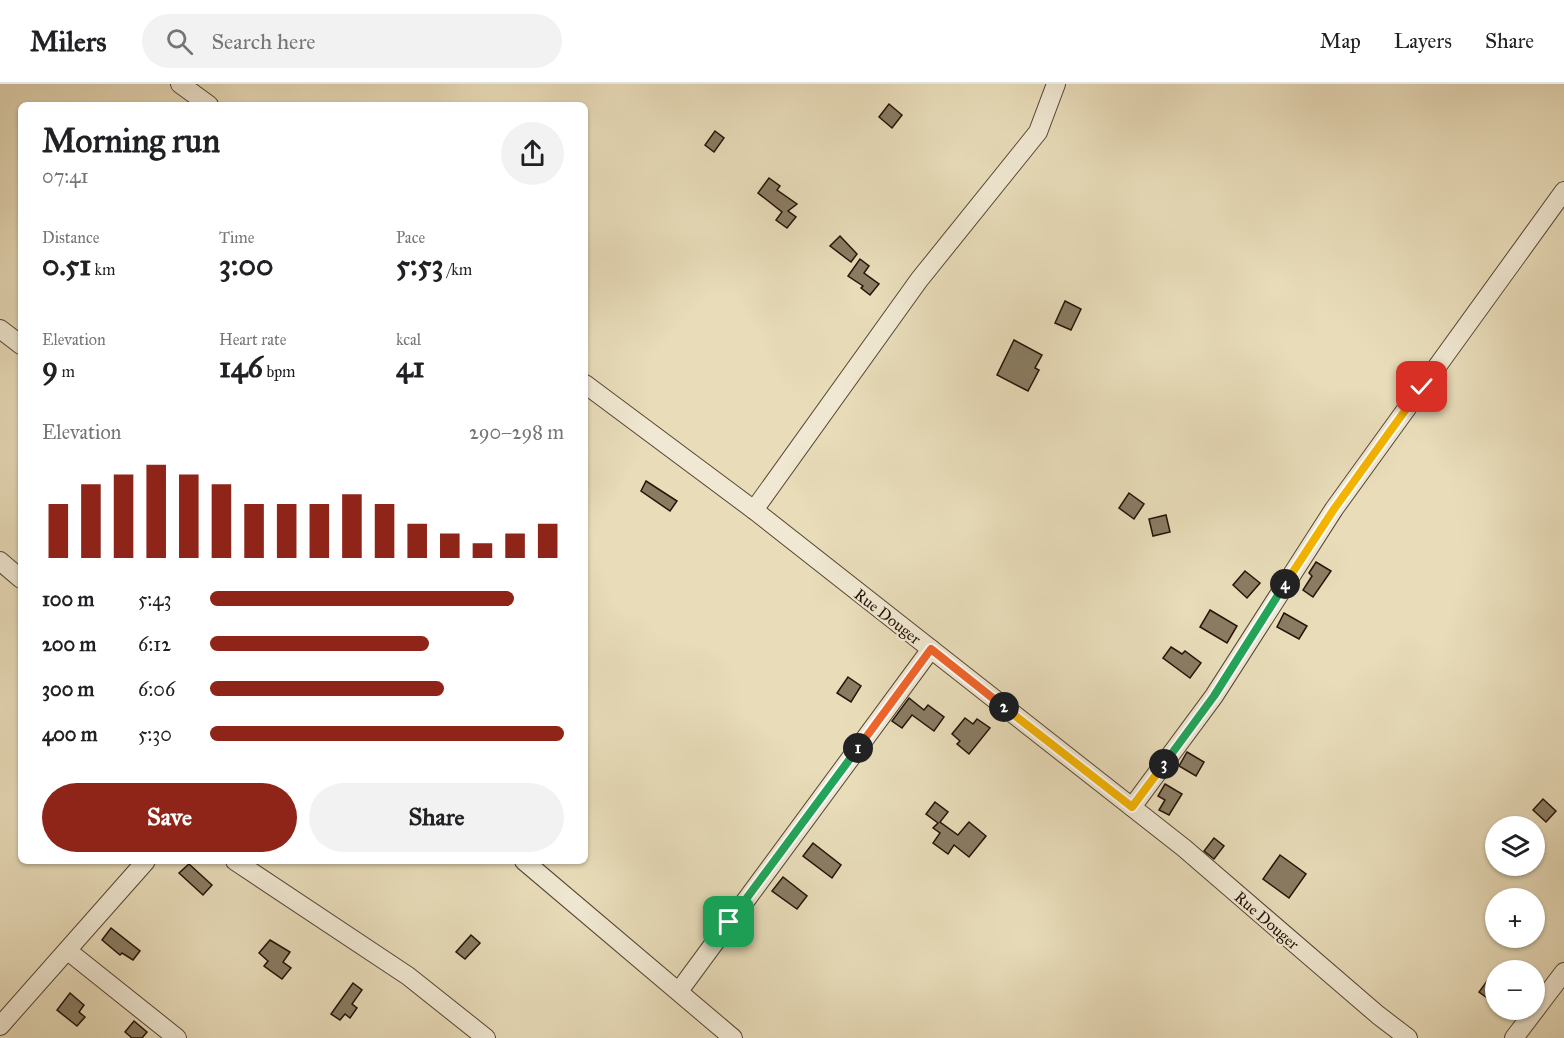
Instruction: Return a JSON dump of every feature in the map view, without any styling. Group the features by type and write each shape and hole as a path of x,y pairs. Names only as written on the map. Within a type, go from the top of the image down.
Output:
{"street":[{"path":"180,84 204,102"},
{"path":"754,510 920,280 1038,132 1056,84"},
{"path":"1132,807 1214,696 1334,509 1564,191"},
{"path":"0,329 18,343"},
{"name":"Rue Douger","path":"588,386 754,510 1184,848 1378,1015 1408,1038"},
{"path":"0,561 18,576"},
{"path":"679,990 931,649"},
{"path":"0,1026 143,864"},
{"path":"240,864 408,976 486,1038"},
{"path":"528,864 734,1038"},
{"path":"68,951 177,1038"},
{"path":"1514,1038 1564,972"}],"building":[{"path":"889,104 902,115 892,128 879,117"},
{"path":"715,131 724,138 714,152 705,145"},
{"path":"769,178 780,186 777,190 797,204 788,211 796,217 787,228 776,220 782,212 758,193"},
{"path":"840,236 857,254 851,262 830,246"},
{"path":"860,259 869,266 864,273 879,284 870,295 861,288 863,286 848,276"},
{"path":"1065,301 1081,309 1071,330 1055,323"},
{"path":"1014,340 1042,355 1035,368 1039,370 1028,391 997,375"},
{"path":"646,481 677,501 670,511 641,491"},
{"path":"1129,493 1144,504 1134,519 1119,508"},
{"path":"1166,515 1170,532 1153,536 1149,519"},
{"path":"1316,562 1331,571 1313,597 1303,590 1312,576 1309,573"},
{"path":"1245,571 1260,583 1247,598 1233,585"},
{"path":"1210,610 1237,626 1227,643 1200,627"},
{"path":"1284,613 1307,626 1299,639 1277,627"},
{"path":"1171,647 1182,654 1185,651 1201,663 1190,678 1163,658"},
{"path":"848,677 861,686 851,702 837,693"},
{"path":"909,698 924,710 928,705 944,717 934,731 912,715 902,728 892,721"},
{"path":"965,718 973,724 977,719 990,728 969,754 957,744 960,741 952,734"},
{"path":"1187,752 1204,762 1196,776 1179,766"},
{"path":"1165,784 1182,794 1169,815 1159,810 1165,800 1158,796"},
{"path":"1543,799 1556,811 1546,822 1545,816 1540,816 1533,810"},
{"path":"935,802 948,812 940,822 958,835 969,822 986,836 969,857 954,845 948,854 933,843 940,833 933,828 938,823 926,814"},
{"path":"1214,838 1224,846 1214,859 1204,851"},
{"path":"813,843 841,865 832,878 803,856"},
{"path":"1280,855 1306,874 1289,898 1263,879"},
{"path":"189,864 212,885 203,895 179,873"},
{"path":"783,877 807,896 797,909 772,891"},
{"path":"111,928 140,951 133,960 122,953 120,955 102,940"},
{"path":"471,935 480,943 465,959 456,952"},
{"path":"270,940 290,952 283,962 291,968 282,979 264,966 268,961 259,953"},
{"path":"353,983 362,990 352,1004 357,1008 350,1018 345,1014 340,1020 331,1014"},
{"path":"1485,984 1485,996 1479,992"},
{"path":"70,993 84,1005 79,1012 85,1017 77,1026 57,1010"},
{"path":"134,1021 147,1032 142,1038 132,1038 125,1032"}],"route":[{"path":"729,922 931,649 1132,807 1214,696 1334,509 1422,387"}]}
